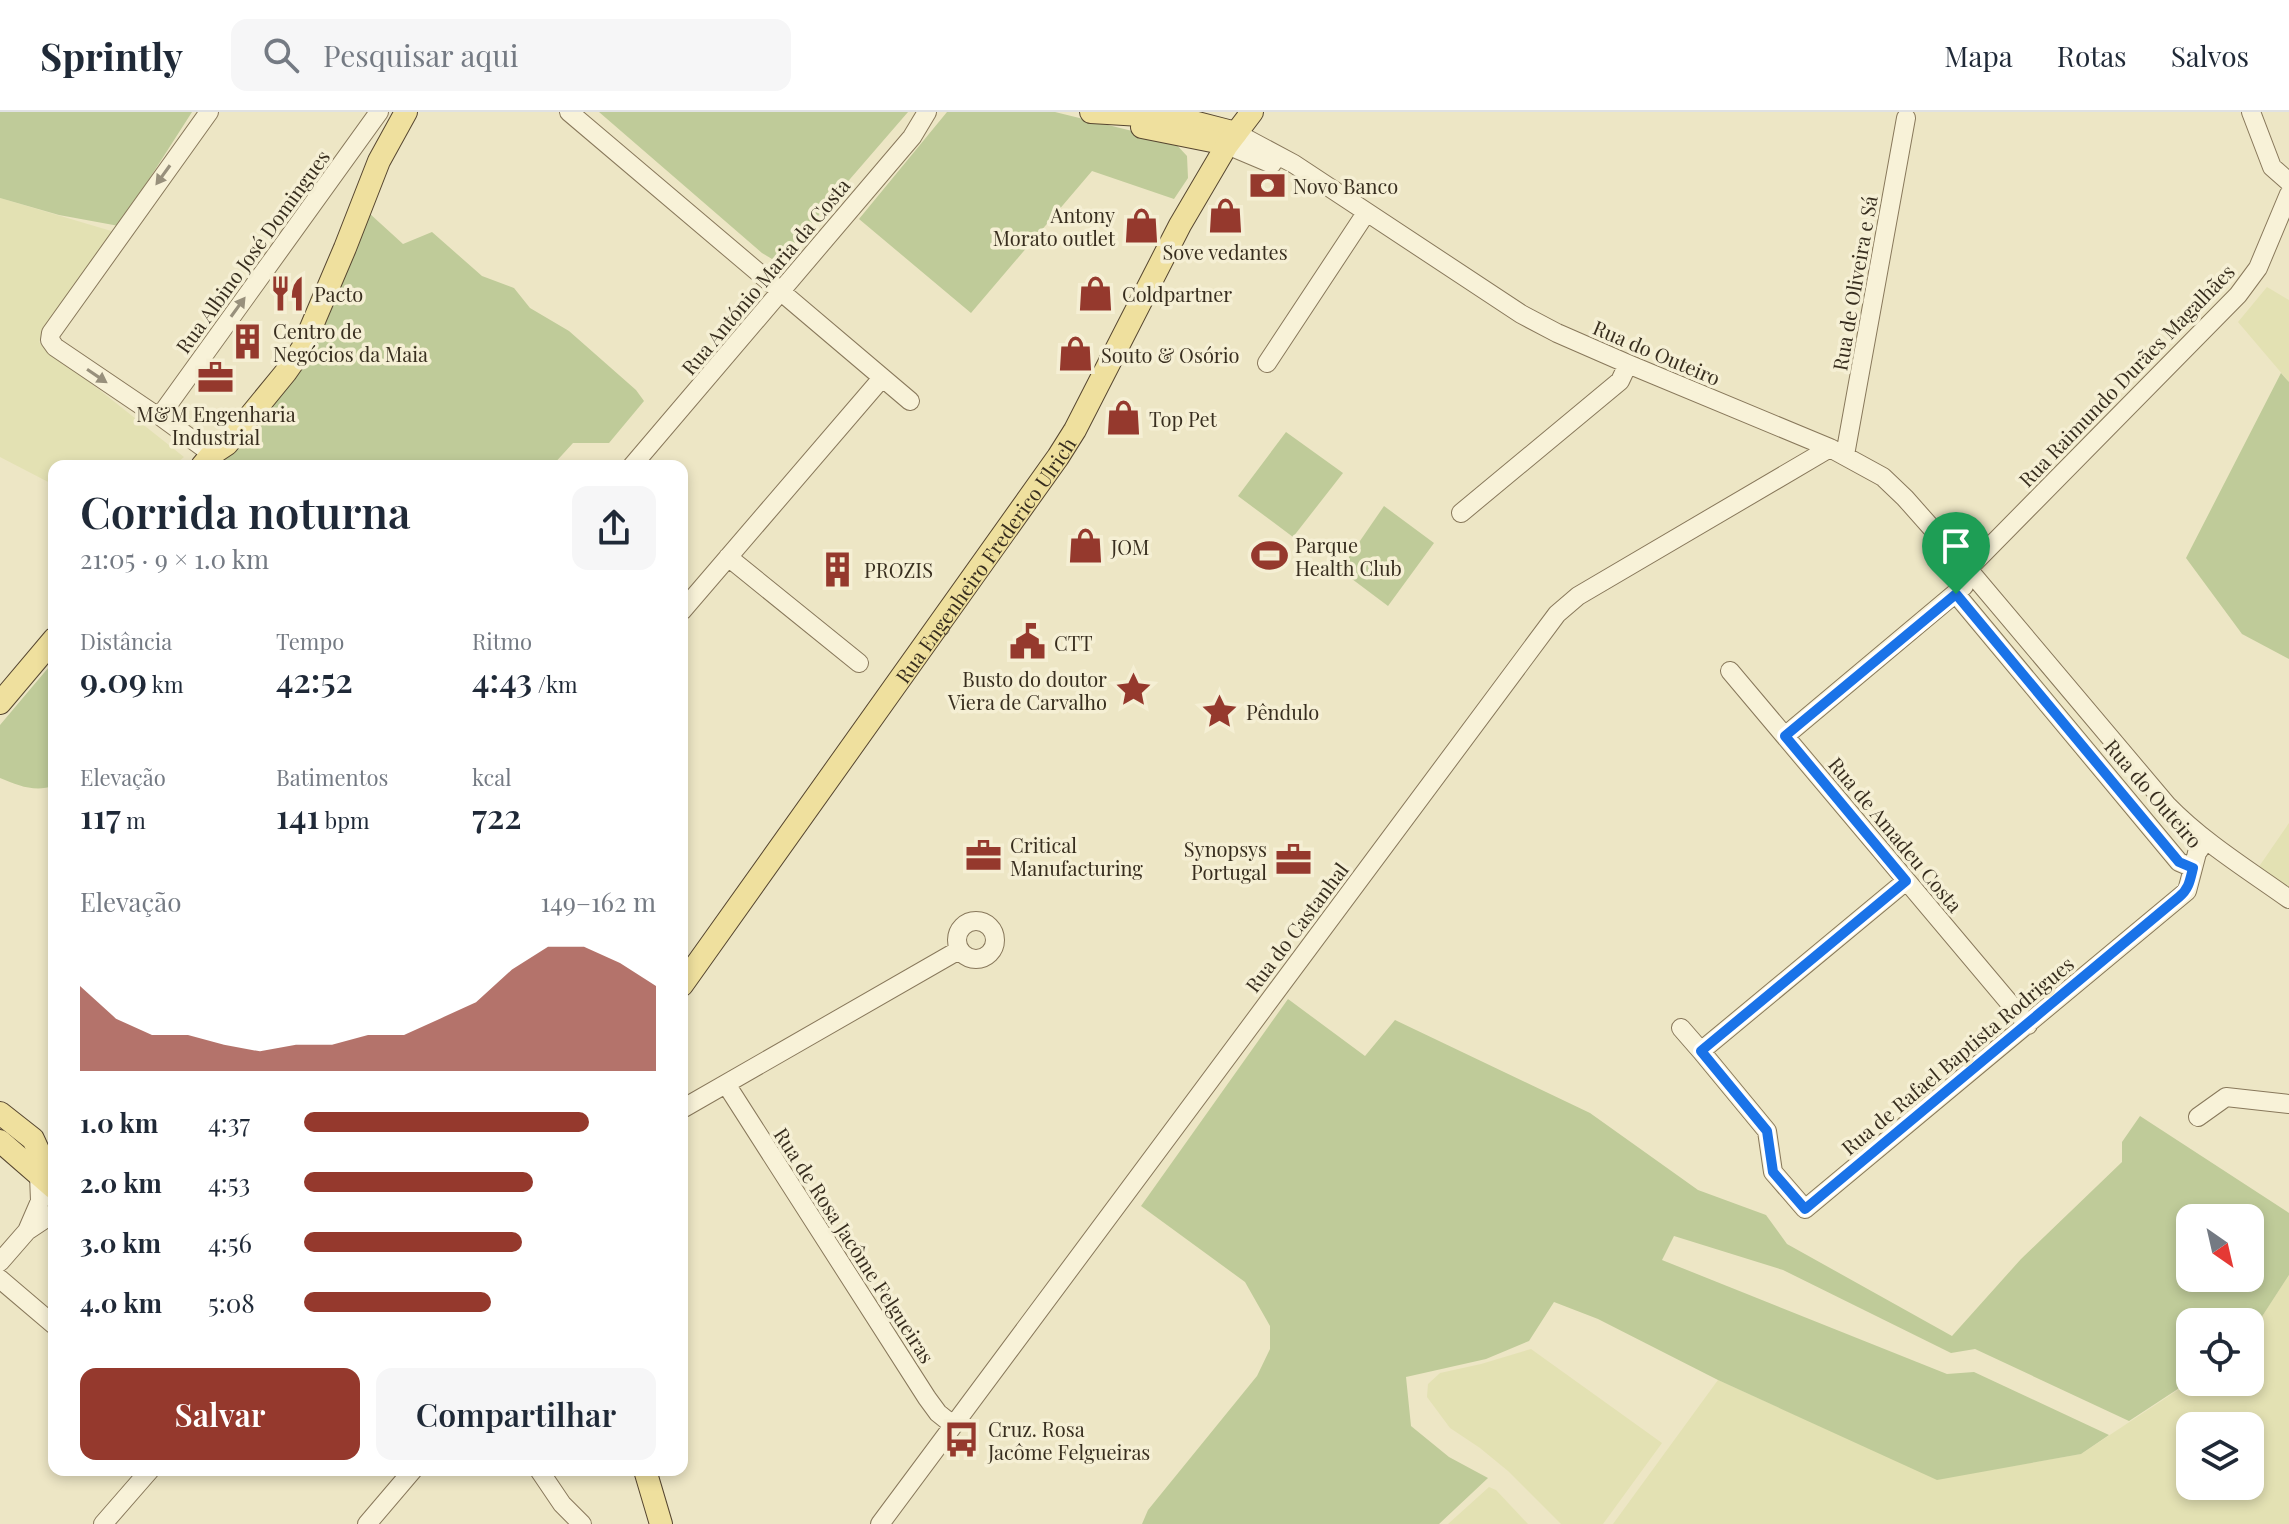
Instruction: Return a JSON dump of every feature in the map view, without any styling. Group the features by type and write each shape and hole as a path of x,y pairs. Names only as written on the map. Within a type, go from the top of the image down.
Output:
{"main road":[{"path":"207,460 216,438 266,377 324,294 379,161 406,112"},
{"path":"1091,112 1174,117 1231,139"},
{"path":"1091,112 1188,137 1218,141 1231,139"},
{"name":"Rua Engenheiro Frederico Ulrich","path":"688,977 1064,448 1180,225 1231,139 1252,112"},
{"path":"1188,137 1210,172"},
{"path":"0,703 48,646"},
{"path":"0,1113 33,1139 48,1174"},
{"path":"0,1125 48,1174"},
{"path":"0,1141 48,1174"},
{"path":"647,1476 661,1524"}],"street":[{"path":"207,460 160,416 55,347 50,340 51,333 209,112"},
{"name":"Rua Albino José Domingues","path":"160,416 379,112"},
{"path":"569,112 910,401"},
{"name":"Rua António Maria da Costa","path":"637,460 912,137 927,112"},
{"path":"2251,112 2272,167 2289,182"},
{"name":"Rua de Oliveira e Sá","path":"1838,452 1905,114"},
{"name":"Rua do Outeiro","path":"1231,139 1294,164 1521,314 1557,333 1838,452 1883,477 1971,573 2187,826 2289,899"},
{"name":"Rua Raimundo Durães Magalhães","path":"1971,573 2238,295 2258,268 2289,194"},
{"path":"1267,363 1366,213"},
{"path":"1461,513 1620,381 1628,364"},
{"path":"688,604 882,378"},
{"name":"Rua do Castanhal","path":"880,1524 1557,614 1578,596 1838,452"},
{"path":"728,557 859,663"},
{"path":"1785,736 1956,594 1971,573"},
{"name":"Rua do Outeiro","path":"1956,594 2179,862 2193,868 2197,853 2206,840"},
{"name":"Rua de Amadeu Costa","path":"1730,671 2028,1025"},
{"name":"Rua de Rafael Baptista Rodrigues","path":"1701,1051 1767,1131 1773,1172 1805,1209 2187,891 2193,868"},
{"path":"1681,1028 1701,1051 1906,881"},
{"path":"688,1106 959,950"},
{"name":"Rua de Rosa Jacôme Felgueiras","path":"726,1084 927,1398 938,1413 953,1425"},
{"path":"2198,1117 2226,1097 2289,1104"},
{"path":"27,1231 48,1174"},
{"path":"0,1262 27,1231 48,1217"},
{"path":"0,1279 48,1320"},
{"path":"103,1524 145,1476"},
{"path":"367,1524 408,1476"},
{"path":"543,1476 562,1504 582,1524"}],"shaded area":[{"path":"0,198 118,233 39,342 184,457 180,460 48,460 48,482 0,457"},
{"path":"2267,287 2289,300 2289,382 2238,322"},
{"path":"2289,823 2289,889 2258,868"},
{"path":"2289,1275 2289,1524 1613,1524 1718,1380 1937,1479 2081,1454 2176,1391 2176,1396 2264,1396 2264,1313"},
{"path":"1531,1349 1662,1443 1603,1524 1561,1524 1508,1471 1450,1428 1427,1397 1428,1384 1440,1373"},
{"path":"1489,1487 1496,1490 1528,1524 1448,1524"}],"green space":[{"path":"0,112 192,112 119,226 59,215 0,198"},
{"path":"599,112 908,112 786,253 772,259"},
{"path":"947,112 1055,112 1173,141 1187,156 1188,178 1174,199 1092,171 971,313 859,219"},
{"path":"369,213 403,244 432,232 482,276 514,288 530,308 569,331 636,390 644,401 609,443 573,443 557,460 222,460 305,361"},
{"path":"2281,373 2289,382 2289,659 2242,634 2186,558"},
{"path":"1286,432 1343,473 1293,537 1238,496"},
{"path":"1384,506 1434,543 1388,606 1340,570"},
{"path":"48,668 48,787 27,787 0,778 0,725"},
{"path":"1288,999 1365,1056 1395,1020 1590,1113 1698,1190 1766,1215 1787,1244 1952,1336 2021,1259 2122,1162 2122,1142 2140,1116 2289,1213 2289,1275 2264,1313 2264,1308 2176,1308 2176,1390 2129,1421 1975,1349 1951,1353 1783,1270 1674,1236 1662,1260 1947,1374 1974,1372 2109,1435 2081,1454 1937,1480 1718,1380 1598,1319 1554,1302 1529,1341 1486,1359 1406,1377 1411,1426 1449,1457 1488,1478 1439,1524 1142,1524 1148,1510 1257,1376 1270,1349 1270,1326 1245,1282 1141,1206"}],"place":[{"name":"Novo Banco","path":"1267,185"},
{"name":"Sove vedantes","path":"1225,216"},
{"name":"Antony Morato outlet","path":"1141,226"},
{"name":"Pacto","path":"288,293"},
{"name":"Coldpartner","path":"1096,293"},
{"name":"Centro de Negócios da Maia","path":"247,341"},
{"name":"Souto & Osório","path":"1075,354"},
{"name":"M&M Engenharia Industrial","path":"216,378"},
{"name":"Top Pet","path":"1123,418"},
{"name":"JOM","path":"1085,546"},
{"name":"Parque Health Club","path":"1269,556"},
{"name":"PROZIS","path":"838,569"},
{"name":"CTT","path":"1028,642"},
{"name":"Busto do doutor Viera de Carvalho","path":"1133,689"},
{"name":"Pêndulo","path":"1220,711"},
{"name":"Critical Manufacturing","path":"984,856"},
{"name":"Synopsys Portugal","path":"1293,859"},
{"name":"Cruz. Rosa Jacôme Felgueiras","path":"962,1439"}],"route":[{"path":"1956,594 2179,862 2193,868 2189,885 2187,891 1805,1209 1773,1172 1767,1131 1701,1051 1906,881 1785,736 1956,594"}]}
